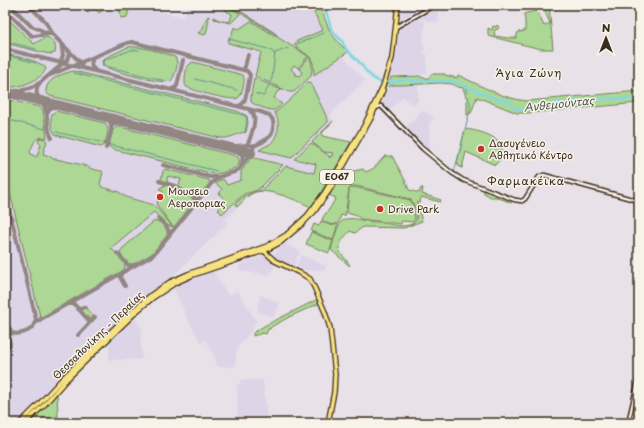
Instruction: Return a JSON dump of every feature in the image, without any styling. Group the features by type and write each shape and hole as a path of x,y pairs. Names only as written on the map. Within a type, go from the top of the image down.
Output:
{"highway":[{"path":"634,423 639,397"},
{"path":"634,423 639,408"}],"main road":[{"name":"Θεσσαλονίκης - Περαίας","path":"20,423 66,375 130,313 151,295 170,282 188,274 279,243 291,234 316,210 365,129 379,102 392,58 398,5"},
{"name":"Θεσσαλονίκης - Περαίας","path":"26,423 66,380 137,311 154,297 189,276 257,254 303,221 316,206 325,192 364,126 384,86"},
{"path":"379,102 381,106"},
{"path":"264,249 269,256 277,262 306,276 310,280 327,316 335,368 334,392 328,423"},
{"path":"264,249 277,262"},
{"path":"257,254 269,256"}],"street":[{"path":"396,27 435,5"},
{"path":"375,110 381,106 423,149 452,173 463,180 515,200 522,201 525,199 539,177 544,174 639,201"},
{"path":"628,423 639,377"}],"shaded area":[{"path":"5,5 139,5 137,11 141,11 142,7 183,17 187,5 311,5 346,60 365,80 330,115 334,122 321,134 322,136 351,142 311,207 291,198 263,191 252,193 225,220 228,223 171,278 172,280 153,291 136,305 66,373 25,416 16,423 5,423"},
{"path":"403,5 426,5 401,19"},
{"path":"438,6 439,23 417,18"},
{"path":"415,19 425,21 423,42 424,54 427,54 427,74 391,75 399,30"},
{"path":"393,85 418,85 418,102 413,105 403,97 388,112 381,105 388,87"},
{"path":"422,110 435,118 429,123 429,141 431,151 435,158 404,128 419,116 418,114"},
{"path":"283,242 300,251 293,268 274,257"},
{"path":"301,255 326,266 325,270 310,270 308,272 305,269 303,270 299,268 296,266"},
{"path":"263,256 267,257 276,264 269,275 240,271 238,267 239,265"},
{"path":"213,271 228,295 238,291 256,321 251,332 238,347 236,352 236,363 232,367 217,366 215,358 206,340 201,343 188,320 173,287 192,278"},
{"path":"260,295 280,303 273,318 257,311"},
{"path":"134,317 143,330 140,334 142,359 109,360 109,341"},
{"path":"240,380 263,381 267,418 237,418 237,385 240,384"}],"green space":[{"path":"92,5 107,5 108,9 106,8 99,13 96,8 94,11 92,9 87,13 86,12"},
{"path":"113,5 130,5 127,17 121,18 119,7"},
{"path":"218,5 226,5 240,14 231,23 224,21 230,21 232,14"},
{"path":"228,5 231,5 278,36"},
{"path":"310,5 317,5 323,14 330,32 348,52 314,75 313,63 310,57 294,45 297,41 323,30"},
{"path":"536,5 549,5 553,49 541,49 488,36 488,28 492,30 493,26 496,27 497,25 499,27 494,32 495,36 516,38 518,32 525,31 524,14 526,13 536,11 544,26 550,23 544,10 541,7 536,7"},
{"path":"5,16 34,44 46,37 51,39 55,45 55,53 45,53 5,43"},
{"path":"209,16 206,34 204,35 198,33 202,30 207,17"},
{"path":"251,21 308,56 298,68 294,65 291,69 296,75 299,76 302,73 299,69 309,57 312,66 311,76 294,92 289,92 255,76 261,52 228,43 234,27 239,29"},
{"path":"128,47 144,48 175,57 177,66 171,81 166,82 148,79 103,66 102,61 105,58"},
{"path":"5,54 32,60 46,68 42,75 28,83 14,87 5,85"},
{"path":"193,62 243,75 244,84 239,97 230,99 187,87 185,84 186,71 190,63"},
{"path":"73,71 237,111 247,116 248,123 246,132 228,138 220,138 50,96 46,93 46,88 51,81 59,76"},
{"path":"431,74 445,74 457,78 458,75 500,95 518,100 527,101 639,91 639,103 517,113 477,97 471,113 467,115 467,100 463,88 452,84 393,85 388,87 391,77 420,76 423,78 429,78"},
{"path":"254,78 282,90 277,92 274,98 282,104 277,109 269,110 251,102"},
{"path":"308,82 310,82 328,122 291,158 259,150 270,144 277,133 278,120 274,112 276,112"},
{"path":"5,99 40,107 43,110 47,138 40,137 36,140 30,151 31,154 36,157 37,156 41,145 38,140 40,138 45,139 47,141 43,154 50,156 53,159 83,165 84,167 85,165 102,171 100,184 102,187 119,192 129,198 154,205 172,227 167,225 154,212 111,248 124,262 125,267 123,271 42,317 40,316 38,309 5,172"},
{"path":"56,111 105,123 108,130 105,144 101,147 56,135 52,128 51,116"},
{"path":"333,121 322,133 322,136 351,142 311,207 281,195 264,191 251,194 237,207 235,204 244,196 261,190 286,166 314,173 316,164 294,159 311,143 330,158 333,153 324,152 312,142"},
{"path":"116,127 233,155 238,157 239,164 232,169 214,174 112,149 109,145 113,130"},
{"name":"Δασυγένειο Αθλητικό Κέντρο","path":"465,129 480,132 494,138 499,144 504,155 495,165 466,152 462,168 459,167 457,163"},
{"path":"385,156 392,156 409,190 419,193 421,188 423,188 422,194 441,200 440,202 421,197 420,203 417,202 417,204 422,221 404,228 363,227 355,233 350,231 341,241 339,250 350,266 331,250 337,230 342,221 354,219 404,226 412,224 416,221 415,209 410,199 356,186 352,186 349,189 345,216 341,215 337,224 332,225 322,220 336,198 329,195 341,174 363,169 366,172 374,168"},
{"path":"251,158 283,165 260,188 244,194 222,214 218,210 226,200 219,194 222,189 215,183 222,179 227,185 241,180 241,171"},
{"path":"165,169 209,180 210,183 197,199 178,187 181,179 168,176 167,183 161,180"},
{"path":"166,185 172,186 172,188 174,187 183,193 183,195 187,194 192,197 194,202 173,227 157,205 158,199 162,200 163,193 162,190 159,189"},
{"name":"Drive Park","path":"354,187 410,200 413,205 415,219 413,222 402,221 401,224 361,219 347,213 349,190 350,188"},
{"path":"484,189 509,199 512,203 496,197 491,197 484,193"},
{"path":"157,221 166,228 167,235 165,239 156,250 144,259 133,264 128,264 120,253 122,249 153,222"},
{"path":"321,221 332,225 338,223 333,240 311,231 314,224 319,226"},
{"path":"311,232 333,241 329,253 306,244"},
{"path":"316,300 320,303 271,327 268,329 266,334 263,333 253,336 253,333 264,326"},
{"path":"82,308 86,308 93,316 93,319 89,319 82,312"},
{"path":"57,392 58,417 34,418"}],"waterway":[{"name":"Ανθεμούντας","path":"318,5 328,17"},
{"name":"Ανθεμούντας","path":"324,5 332,31 366,71 380,82 394,82 406,79 414,82 419,80 449,81 475,89 480,93 497,100 504,99 515,108 521,110 538,106 552,105 558,102 567,104 576,101 589,102 603,98 625,99 639,97"},
{"path":"335,5 354,8 374,5"},
{"path":"543,5 553,9 556,5"},
{"path":"297,44 324,33"},
{"path":"229,39 268,49 275,55"},
{"path":"5,41 36,49"},
{"path":"270,82 272,78 275,53 288,48"},
{"path":"139,50 131,50 105,60 103,64 166,81"},
{"path":"5,55 36,63"},
{"path":"74,73 243,115 247,119 245,133"},
{"path":"195,79 237,90"},
{"path":"256,94 264,96 269,85"},
{"path":"454,173 470,110 470,103 465,86"},
{"path":"5,119 45,129"},
{"path":"56,132 105,143"},
{"path":"111,145 217,171"}],"taxiway":[{"path":"10,5 31,26 53,35"},
{"path":"28,5 44,20 55,37 82,64"},
{"path":"5,10 32,36 49,34"},
{"path":"60,65 63,55 61,42"},
{"path":"48,76 132,42 247,71 250,75 246,97 244,102 238,106"},
{"path":"5,49 261,112 272,118 273,126 270,136 258,144 225,146"},
{"path":"5,91 23,90 41,82 67,60 69,54 68,51"},
{"path":"244,70 248,55"},
{"path":"93,58 92,65 96,71"},
{"path":"172,89 177,86 183,60"},
{"path":"39,84 37,93 38,97 42,100"},
{"path":"38,100 45,108 48,129 52,138"},
{"path":"47,114 48,110 59,105"},
{"path":"247,145 254,122 254,116 250,111"},
{"path":"106,148 111,128 108,117"},
{"path":"111,128 116,123 124,121"},
{"path":"163,165 210,177 219,177 239,169 253,150 254,145"},
{"path":"237,149 242,156 242,164"},
{"path":"34,324 153,255 211,184 222,176"},
{"path":"159,181 175,186 196,199 199,199"},
{"path":"5,192 36,319 32,328 24,333 9,332 5,329"},
{"path":"158,218 167,228 169,235"},
{"path":"117,253 128,265 134,266"},
{"path":"121,274 120,277 125,286"},
{"path":"69,304 74,304 90,322"},
{"path":"78,309 85,307"},
{"path":"78,335 95,317"},
{"path":"5,325 10,328 11,332 9,337 5,339"}],"runway":[{"path":"5,92 251,153"},
{"path":"5,338 7,344"}],"place":[{"name":"Δασυγένειο Αθλητικό Κέντρο","path":"481,149"},
{"name":"Μουσειο Αεροποριας","path":"160,197"},
{"name":"Drive Park","path":"380,209"}],"district":[{"name":"Άγια Ζώνη","path":"529,73"},
{"name":"Φαρμακέικα","path":"526,181"}]}
